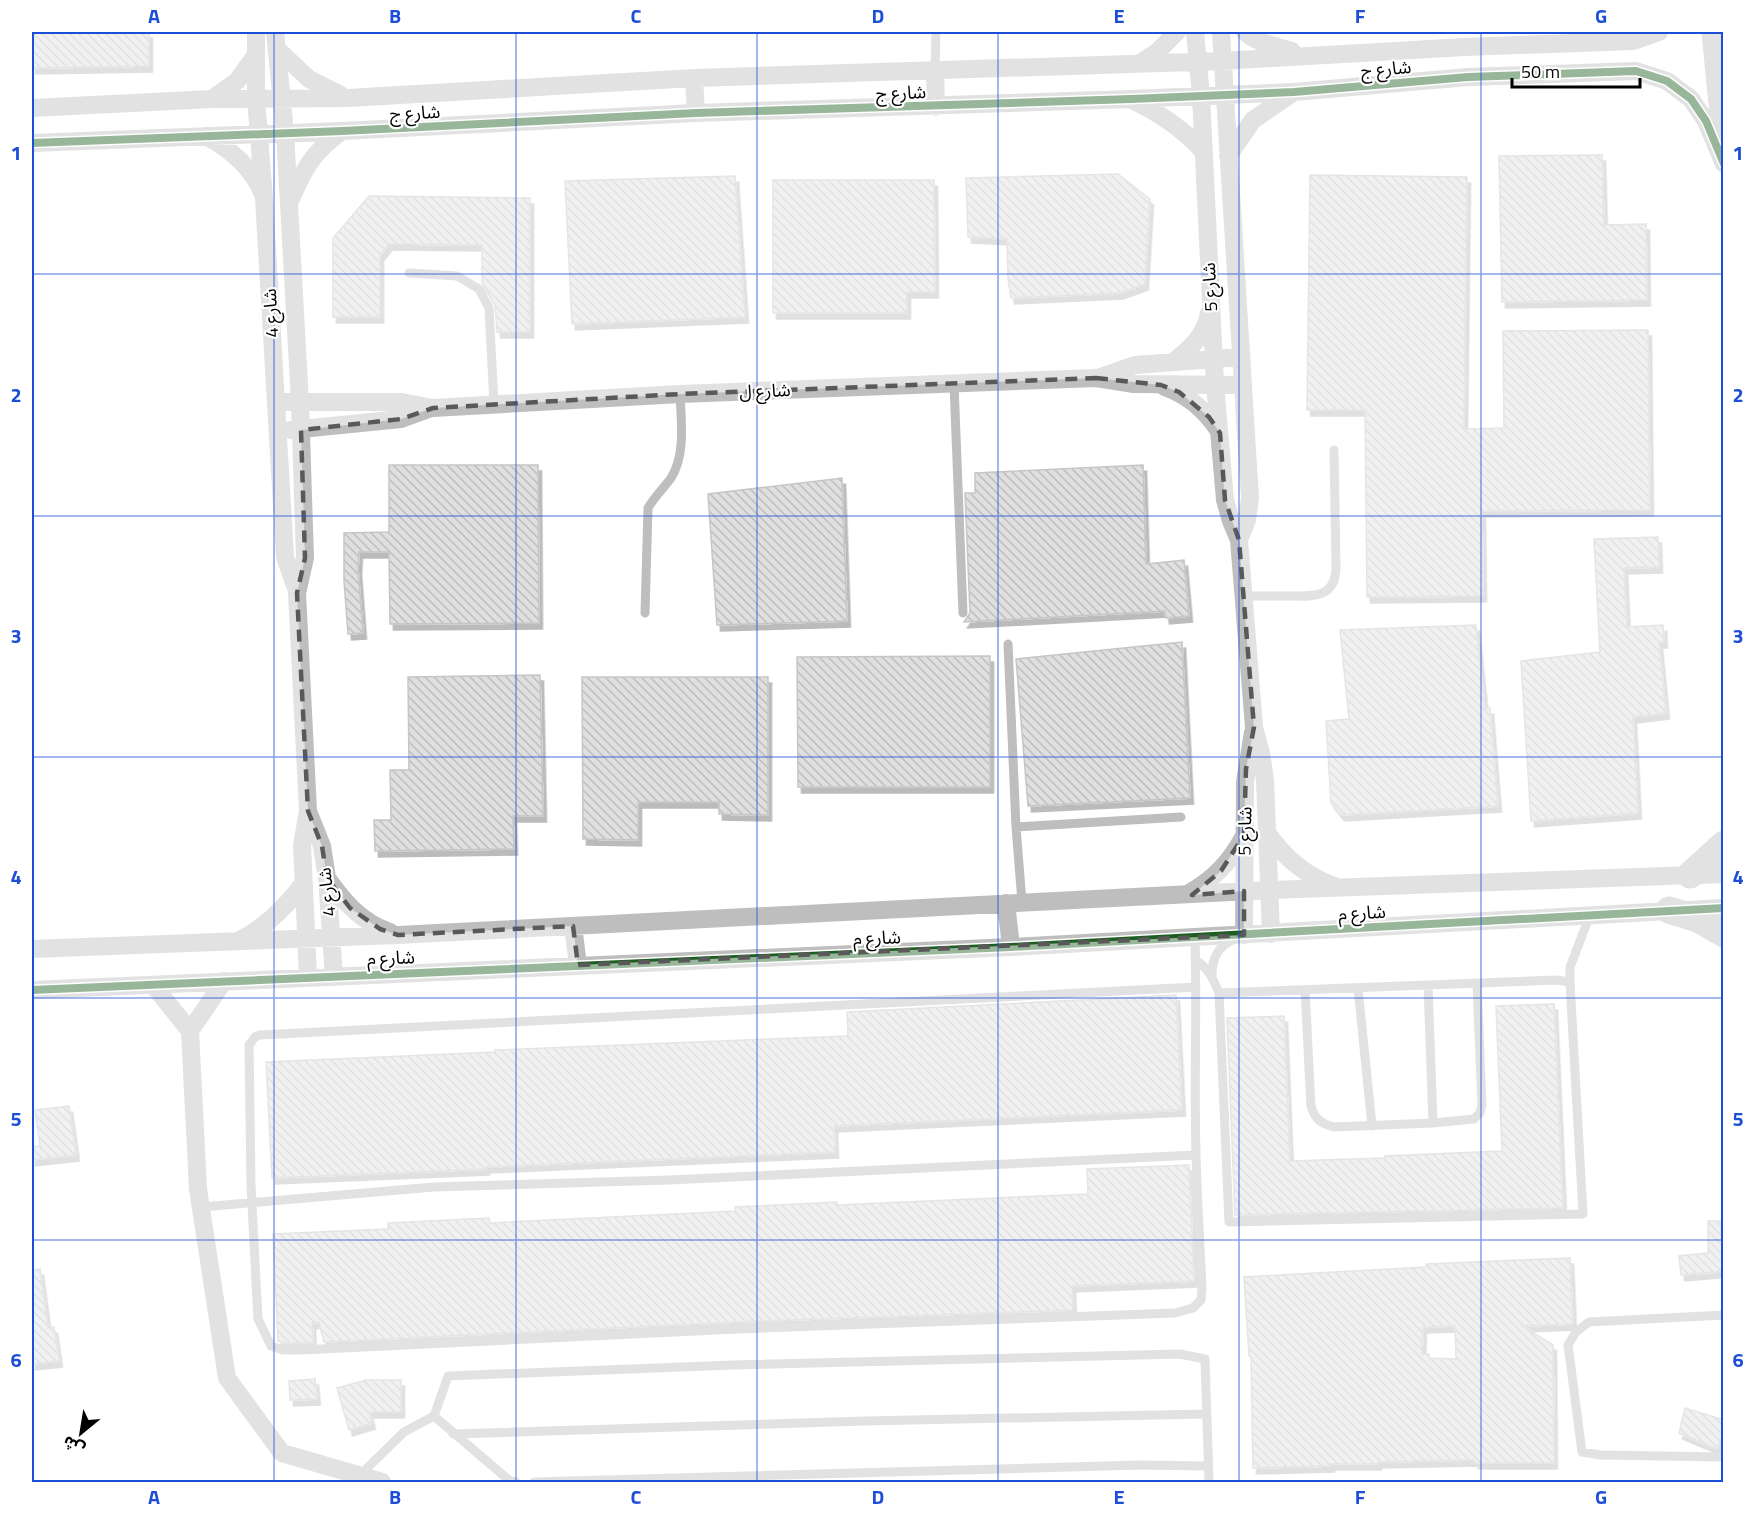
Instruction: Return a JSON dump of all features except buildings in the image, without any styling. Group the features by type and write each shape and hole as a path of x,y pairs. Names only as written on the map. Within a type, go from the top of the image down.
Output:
{"main road":[{"path":"1715,32 1724,125"},
{"path":"1690,875 1724,844"},
{"path":"1669,910 1698,919 1724,934"}],"street":[{"name":"شارع 4","path":"256,32 256,99 285,557 297,593 308,812 302,845 308,977"},
{"path":"1140,63 1157,52 1177,32"},
{"name":"شارع 5","path":"1195,32 1201,95 1215,384 1225,500 1230,521 1239,540 1254,727 1263,767 1271,934"},
{"name":"شارع 5","path":"1221,32 1250,498 1247,520 1239,540"},
{"path":"1245,32 1268,44 1305,55"},
{"name":"شارع ج","path":"32,108 212,99 348,98 694,78 1222,61 1633,40 1659,32"},
{"name":"شارع 4","path":"277,40 285,133 300,402 305,558 297,593"},
{"path":"277,40 309,79 348,98"},
{"path":"1464,47 1468,77"},
{"path":"212,99 237,81 255,56"},
{"path":"935,71 936,107"},
{"name":"شارع ج","path":"32,143 205,135 259,135 696,113 936,107 1294,92 1468,77 1636,71 1667,81 1691,99 1706,121 1724,164"},
{"path":"694,78 696,113"},
{"path":"1228,156 1253,120 1294,92"},
{"path":"1131,99 1176,125 1203,151"},
{"path":"289,204 310,160 324,144 342,131"},
{"path":"205,135 225,147 243,162 257,181 264,198"},
{"path":"1173,362 1188,350 1200,335 1208,318 1212,300"},
{"name":"شارع ل","path":"1096,378 1135,365 1240,357"},
{"name":"شارع ل","path":"276,402 402,402 433,408 680,394 1096,378 1134,384 1242,385"},
{"path":"1161,385 1179,392 1195,403 1220,433"},
{"name":"شارع ل","path":"278,430 301,430 401,419 433,408"},
{"name":"شارع 5","path":"1244,936 1246,776 1254,727"},
{"name":"شارع 4","path":"308,812 322,846 327,878 334,976"},
{"path":"1268,834 1281,853 1298,868 1317,880 1338,888"},
{"path":"1184,896 1204,885 1221,871 1234,854 1244,835"},
{"name":"شارع م","path":"32,949 398,935 1014,902 1184,896 1244,891 1724,874"},
{"path":"327,878 350,908 364,920 398,935"},
{"path":"236,942 266,924 279,913 303,884"},
{"path":"1011,947 1014,902"},
{"name":"شارع م","path":"32,990 1244,936 1724,908"},
{"path":"573,926 578,965"},
{"path":"190,1030 224,981"},
{"path":"153,985 190,1030 198,1189 227,1378 282,1453 382,1482"}],"lane":[{"path":"935,71 936,32"},
{"path":"409,273 457,276 479,289 489,308 494,404"},
{"path":"954,384 963,613"},
{"path":"645,613 648,508 655,496 673,476 682,444 680,394"},
{"path":"1244,596 1316,596 1331,585 1336,568 1334,450"},
{"path":"1008,644 1016,827 1014,902"},
{"path":"1016,827 1181,816"},
{"path":"1196,960 1203,964 1219,993 1229,1222 1583,1214 1570,967 1590,915"},
{"path":"1212,977 1212,968 1219,949 1223,944 1244,936"},
{"path":"1195,938 1196,960 1196,987 1196,1155 1201,1300 1193,1308 1175,1313 737,1329 283,1350 271,1346 258,1319 251,1185 249,1046 255,1037 260,1035 1196,987"},
{"path":"1219,993 1556,980 1570,982"},
{"path":"1305,990 1311,1106 1314,1117 1322,1124 1334,1127 1433,1123 1474,1119 1480,1113 1482,1105 1476,983"},
{"path":"1428,985 1433,1123"},
{"path":"1358,988 1372,1125"},
{"path":"202,1208 434,1187 670,1180 1196,1155"},
{"path":"1724,1314 1589,1322 1576,1332 1568,1345 1582,1452 1600,1455 1724,1457"},
{"path":"358,1476 404,1432 434,1416 448,1376 733,1365 1180,1354 1204,1359 1209,1482"},
{"path":"453,1434 865,1421 1206,1414"},
{"path":"434,1416 510,1481 516,1482"},
{"path":"534,1482 1140,1465 1208,1466"}],"highlighted area":[{"path":"1096,378 1161,385 1179,392 1209,417 1220,433 1225,500 1239,540 1254,727 1246,769 1244,835 1221,871 1192,895 1244,891 1244,935 578,965 573,926 398,935 380,929 350,908 327,878 322,846 308,811 297,593 305,558 301,430 401,419 433,408 680,394"}],"cycle path":[{"path":"32,143 342,131 696,113 1294,92 1468,77 1636,71 1667,81 1691,99 1706,121 1724,164"},
{"path":"32,990 1011,947 1724,908"}]}
